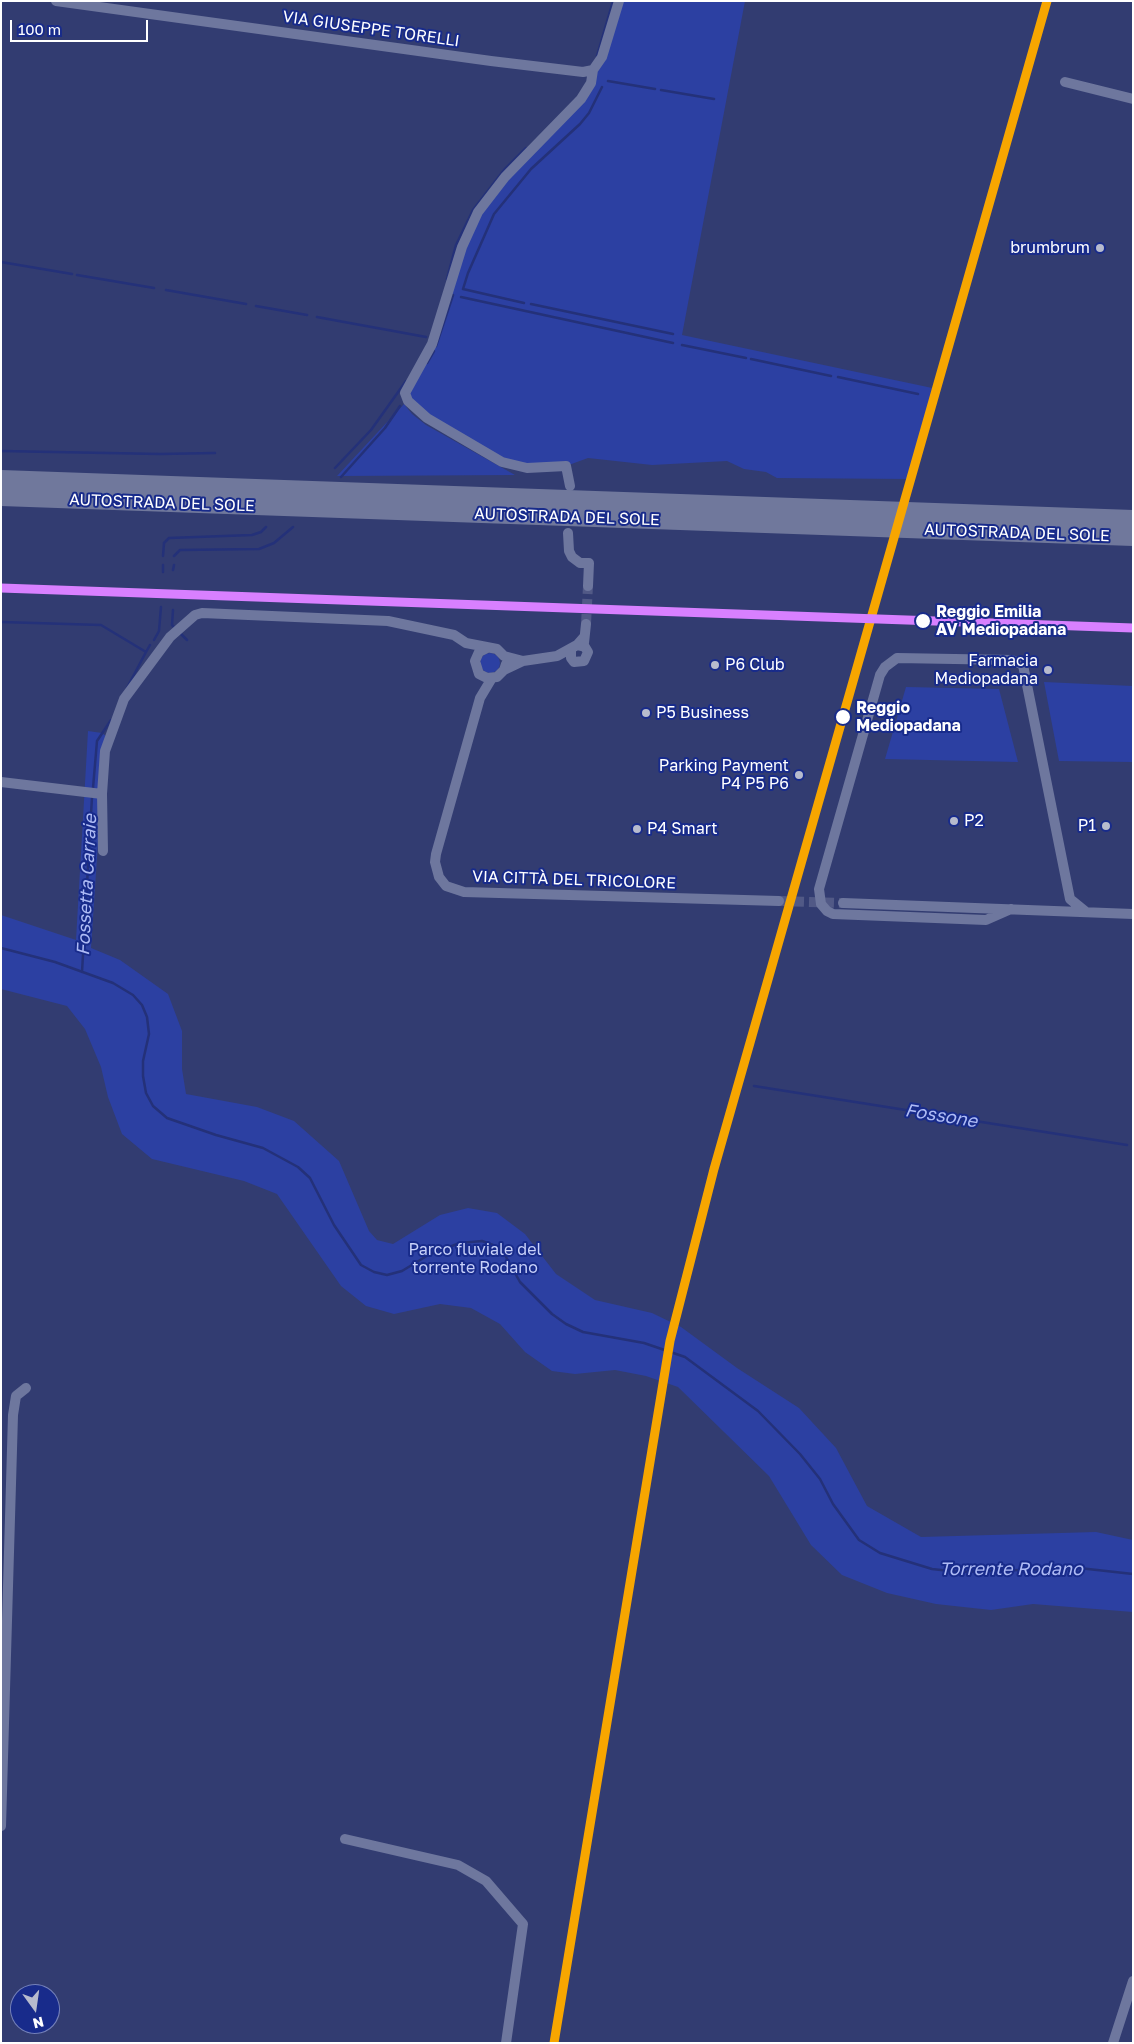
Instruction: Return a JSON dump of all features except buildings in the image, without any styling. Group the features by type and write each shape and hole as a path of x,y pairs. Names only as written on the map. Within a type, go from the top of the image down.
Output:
{"highway":[{"name":"AUTOSTRADA DEL SOLE","path":"1,479 1133,519"},
{"name":"AUTOSTRADA DEL SOLE","path":"1,498 1133,537"}],"street":[{"name":"VIA GIUSEPPE TORELLI","path":"56,1 491,61 583,72 593,70"},
{"path":"570,486 566,466 526,468 502,462 428,418 408,401 405,393 432,344 464,241 478,212 505,176 577,104 591,83 593,70 600,62 605,50 619,1"},
{"path":"1065,82 1133,98"},
{"path":"568,533 569,551 572,557 580,563 588,563 588,586"},
{"path":"104,851 102,794 105,751 124,699 170,637 196,615 382,620 454,635 466,643 497,649 504,656 523,661"},
{"path":"480,698 492,678 504,670 523,661 557,656 578,648 586,624"},
{"path":"466,643 479,674 480,698"},
{"path":"475,661 479,652 487,648"},
{"path":"504,656 504,670"},
{"path":"1011,909 986,920 839,914 827,911 820,904 819,889 880,675 885,667 897,658 1012,660 1023,665 1070,899 1086,912"},
{"path":"479,674 492,678"},
{"name":"VIA CITTÀ DEL TRICOLORE","path":"480,698 436,854 435,862 439,877 446,886 464,892 779,901"},
{"path":"1,782 102,794"},
{"path":"843,902 1133,914"},
{"path":"1,1826 13,1415 16,1396 26,1388"},
{"path":"345,1839 458,1865 486,1881 523,1924 506,2043"},
{"path":"1113,2043 1133,1981"}],"green space":[{"path":"619,1 745,1 682,335 937,389 911,479 777,478 766,472 744,469 727,461 652,465 588,458 566,466 517,467 427,418 405,393 421,366 478,212 581,99"},
{"path":"404,404 412,414 426,425 515,475 337,476"},
{"path":"490,653 497,656 500,663 497,670 490,673 483,670 480,663 483,656"},
{"path":"1044,682 1133,686 1133,762 1059,761"},
{"path":"906,687 999,689 1018,762 885,759"},
{"name":"Parco fluviale del torrente Rodano","path":"88,731 102,733 107,737 98,795 98,843 91,948 120,960 168,994 182,1031 182,1069 186,1094 257,1107 294,1121 339,1161 369,1231 377,1240 393,1244 440,1215 468,1208 497,1213 525,1234 556,1274 595,1300 652,1313 681,1327 737,1368 799,1408 836,1448 867,1506 921,1537 1096,1532 1133,1540 1133,1612 1033,1604 991,1610 936,1604 887,1593 842,1575 811,1545 769,1476 678,1387 646,1376 615,1370 575,1374 552,1371 525,1352 500,1324 471,1308 440,1304 394,1314 366,1306 341,1286 277,1194 244,1181 152,1159 122,1134 108,1097 101,1067 85,1029 67,1006 1,989 1,915 76,940"}],"waterway":[{"path":"597,56 613,1"},
{"path":"608,81 655,89"},
{"path":"524,303 463,289 468,273 494,214 531,169 580,124 589,113 602,87"},
{"path":"661,90 714,99"},
{"path":"447,279 456,245 473,210 504,170 526,148"},
{"path":"1,262 72,274"},
{"path":"77,275 154,288"},
{"path":"166,290 246,304"},
{"path":"436,346 453,295"},
{"path":"461,297 673,343"},
{"path":"531,304 673,334"},
{"path":"256,306 307,315"},
{"path":"317,317 426,337"},
{"path":"682,345 746,358"},
{"path":"427,363 434,351"},
{"path":"751,359 831,376"},
{"path":"838,377 918,394"},
{"path":"335,468 371,430 406,381"},
{"path":"341,477 385,428 400,406"},
{"path":"1,451 160,454 215,453"},
{"path":"163,556 164,543 169,538 252,535 261,532 266,527"},
{"path":"174,556 180,550 259,549 274,543 293,527"},
{"path":"163,565 163,572"},
{"path":"173,570 174,565"},
{"path":"154,640 159,631 161,607"},
{"path":"173,610 172,625 175,628"},
{"name":"Fossetta Carraie","path":"1,622 101,625 146,652 127,688"},
{"path":"179,632 187,640"},
{"path":"146,652 150,645"},
{"name":"Fossetta Carraie","path":"93,788 97,741 111,720"},
{"name":"Fossetta Carraie","path":"82,972 92,797"},
{"name":"Torrente Rodano","path":"1,948 55,962 113,983 133,995 142,1005 147,1017 149,1034 143,1061 143,1076 146,1093 153,1106 167,1118 216,1135 263,1148 298,1167 310,1178 334,1225 361,1265 374,1272 387,1275 402,1271 430,1254 460,1243 482,1241 501,1248 520,1282 552,1314 566,1324 583,1332 644,1343 685,1357 758,1411 800,1454 820,1479 833,1504 859,1540 880,1553 932,1569 959,1572 1079,1568 1133,1574"},
{"name":"Fossone","path":"754,1086 1127,1145"}],"tunnel":[{"path":"586,624 588,586"},
{"path":"779,901 843,903"}],"transit line":[{"path":"554,2043 670,1341 714,1169 1047,1"},
{"path":"1,588 1133,628"}],"place":[{"name":"brumbrum","path":"1100,248"},
{"name":"Reggio Emilia AV Mediopadana","path":"923,621"},
{"name":"P6 Club","path":"715,665"},
{"name":"Farmacia Mediopadana","path":"1048,670"},
{"name":"P5 Business","path":"646,713"},
{"name":"Reggio Mediopadana","path":"843,717"},
{"name":"Parking Payment P4 P5 P6","path":"799,775"},
{"name":"P2","path":"954,821"},
{"name":"P1","path":"1106,826"},
{"name":"P4 Smart","path":"637,829"}]}
